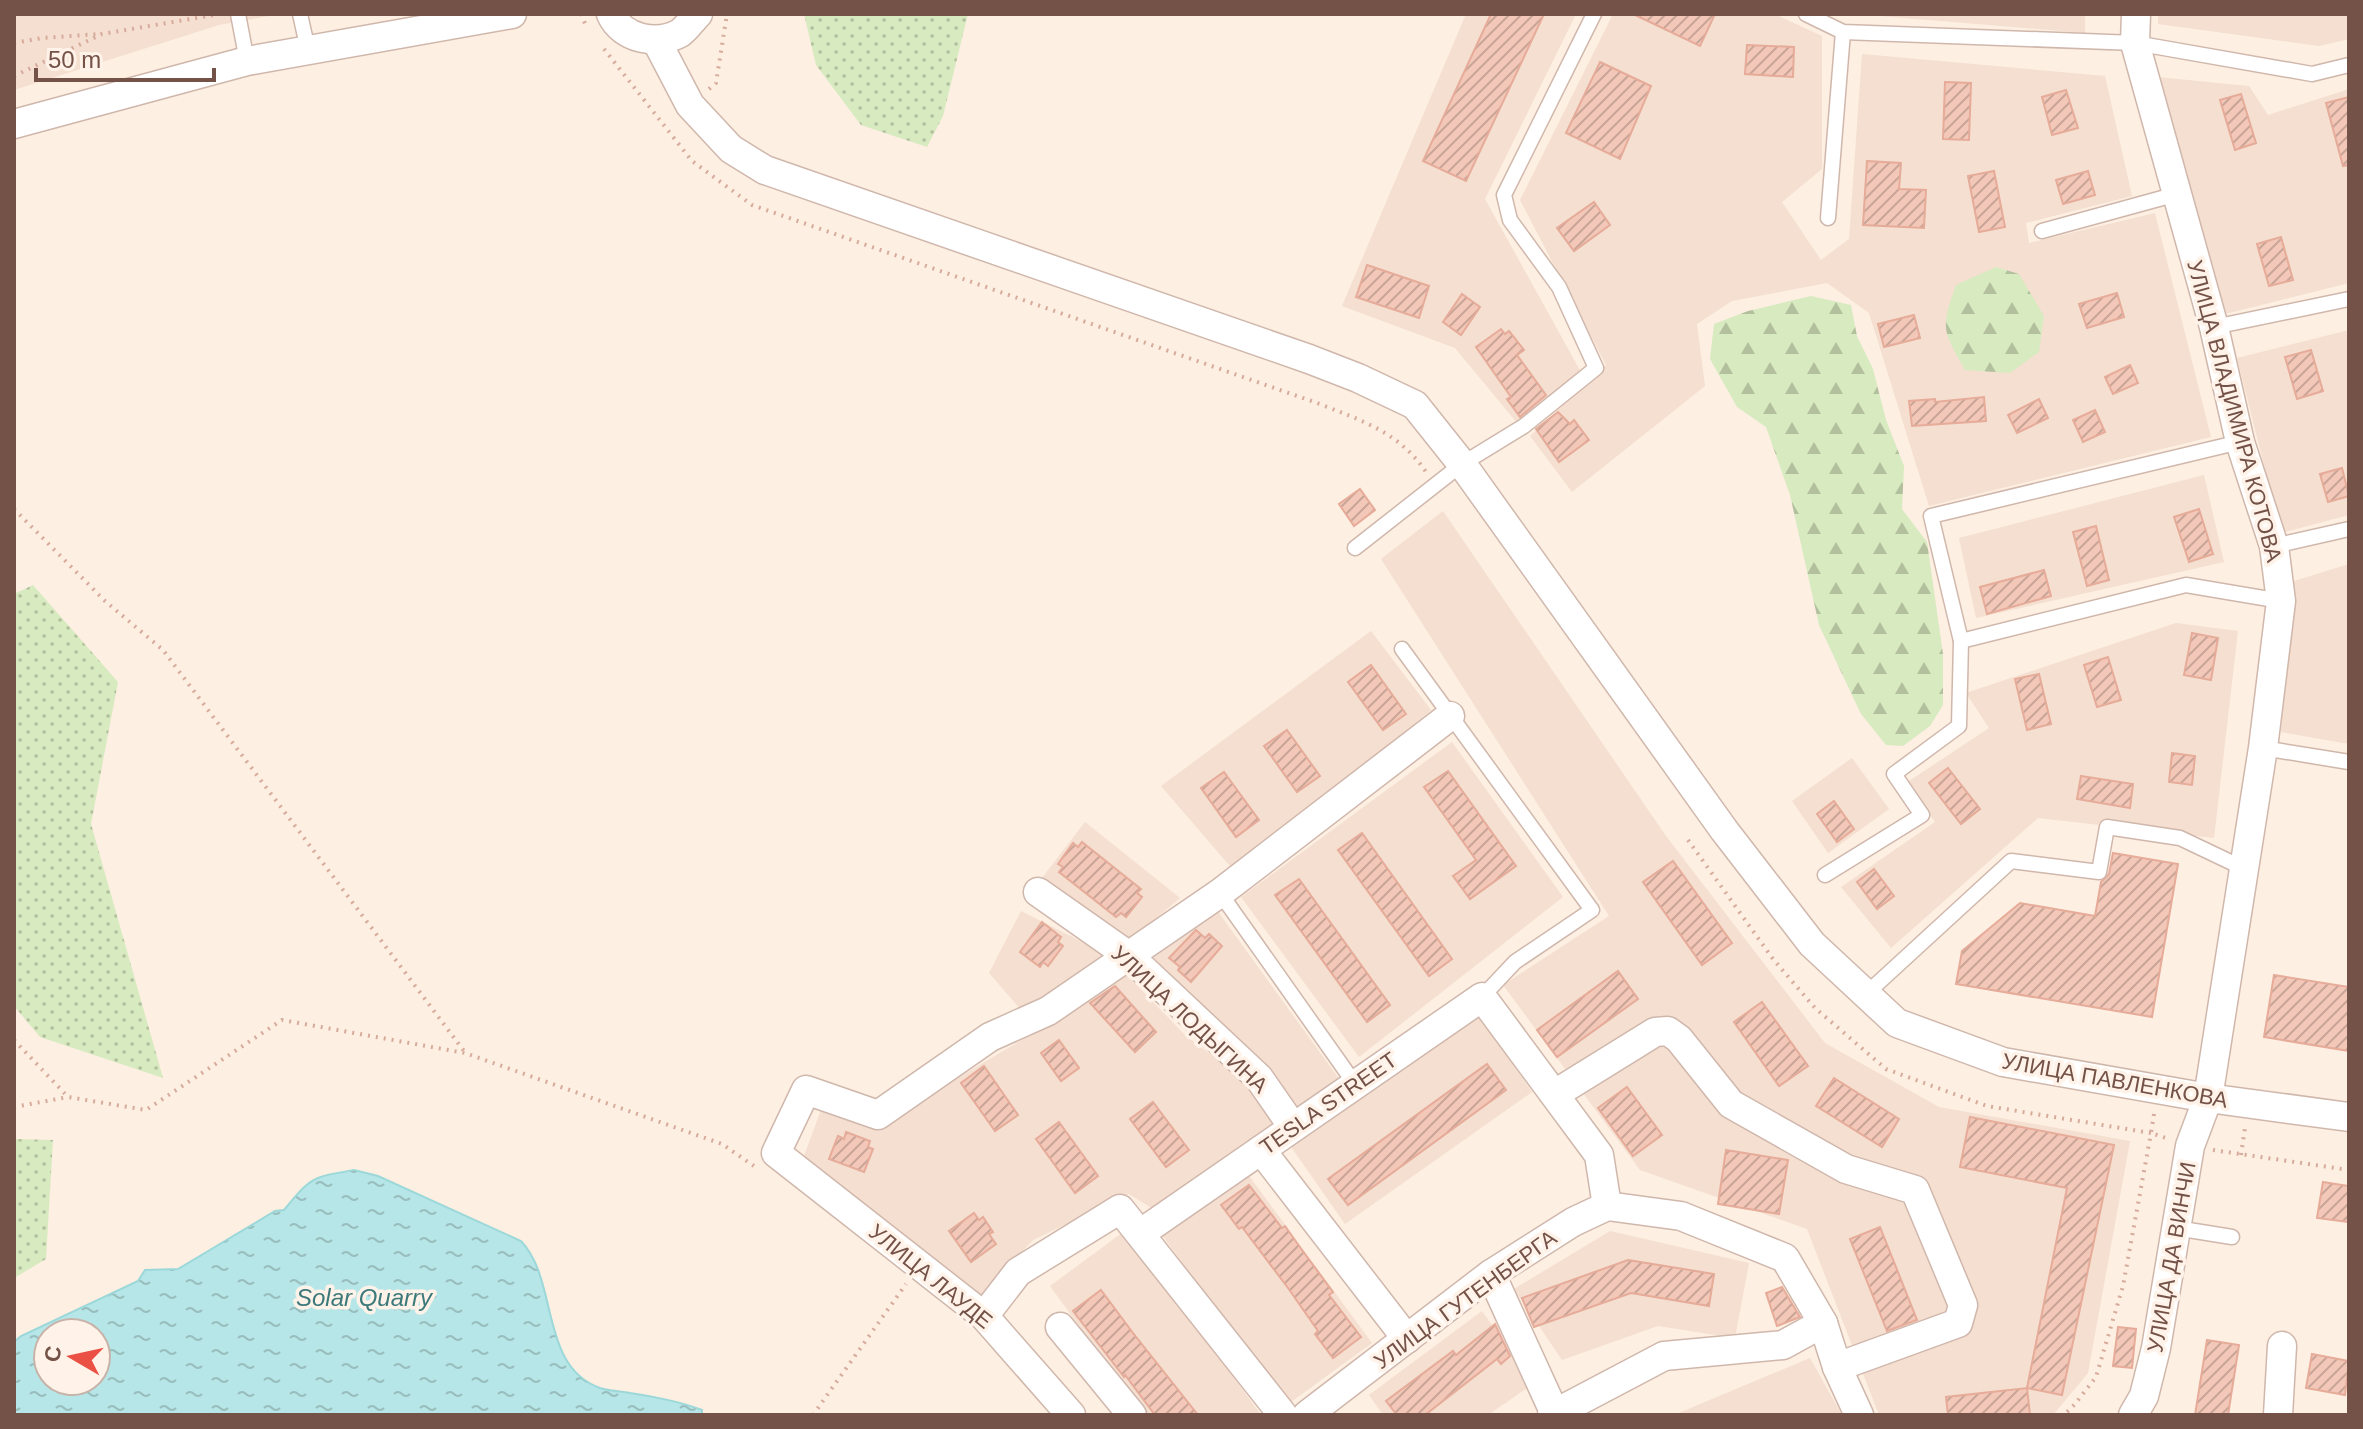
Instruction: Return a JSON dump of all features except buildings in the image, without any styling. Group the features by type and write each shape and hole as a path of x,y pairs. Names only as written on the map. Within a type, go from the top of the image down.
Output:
{"street":[{"path":"14,124 247,61 512,14"},
{"path":"611,14 613,20 632,35 656,40 681,33 698,14"},
{"name":"УЛИЦА ВЛАДИМИРА КОТОВА","path":"2136,14 2135,43 2214,327 2240,442 2274,546 2281,601 2263,748 2208,1098"},
{"name":"УЛИЦА ПАВЛЕНКОВА","path":"656,40 690,105 731,149 765,170 1358,378 1415,405 1462,464 1676,758 1724,830 1812,944 1897,1023 2003,1062 2208,1098 2349,1117"},
{"path":"768,1162 806,1090 878,1115 990,1037 1048,1011 1220,893 1450,716"},
{"name":"УЛИЦА ЛОДЫГИНА","path":"1038,892 1129,956 1259,1078 1293,1127"},
{"path":"1482,997 1599,1155 1607,1206 1681,1216 1785,1258 1823,1323 1837,1367 1859,1415"},
{"name":"TESLA STREET","path":"1141,1233 1482,997"},
{"path":"1555,1094 1655,1032 1668,1031 1679,1039 1731,1104 1846,1169 1915,1190 1963,1305 1958,1323 1837,1367"},
{"name":"УЛИЦА ДА ВИНЧИ","path":"2133,1415 2144,1396 2156,1348 2190,1146 2208,1098"},
{"path":"1261,1150 1407,1339"},
{"name":"УЛИЦА ЛАУДЕ","path":"768,1162 984,1316 1071,1415"},
{"name":"УЛИЦА ГУТЕНБЕРГА","path":"1307,1415 1343,1404 1407,1339 1491,1274 1573,1222 1607,1206"},
{"path":"984,1316 1018,1272 1120,1209 1283,1415"},
{"path":"1491,1274 1554,1414 1664,1356 1783,1345 1823,1323"},
{"path":"1060,1327 1132,1415"},
{"path":"2278,1415 2282,1346"}],"lane":[{"path":"238,14 247,61"},
{"path":"300,14 308,50"},
{"path":"1355,548 1462,464 1524,426 1596,368 1559,287 1510,220 1504,195 1594,14"},
{"path":"1806,14 1843,32 2135,43 2312,74 2349,65"},
{"path":"1828,218 1843,32"},
{"path":"2042,231 2177,194"},
{"path":"2214,327 2349,299"},
{"path":"1825,875 1922,815 1894,774 1959,726 1961,641 1931,516 2240,442"},
{"path":"2274,546 2349,529"},
{"path":"1961,641 2186,585 2281,601"},
{"path":"1402,649 1592,910 1515,962 1482,997"},
{"path":"2263,748 2349,762"},
{"path":"1866,994 2011,861 2099,872 2107,827 2180,838 2243,868"},
{"path":"1220,893 1355,1084"},
{"path":"2176,1228 2232,1237"}],"path":[{"path":"14,43 102,34 187,17 220,14"},
{"path":"14,76 102,34"},
{"path":"14,509 105,601 163,650 465,1053"},
{"path":"1688,840 1784,972 1815,1008 1886,1069 1987,1106 2151,1133 2190,1146 2349,1170"},
{"path":"14,1107 68,1097 146,1110 282,1020 465,1053 768,1162"},
{"path":"14,1040 68,1097"},
{"path":"2064,1415 2096,1377 2123,1286 2151,1133"},
{"path":"813,1415 914,1273"}],"shaded area":[{"path":"14,14 280,14 219,25 14,90"},
{"path":"1466,14 1576,14 1485,199 1582,374 1518,424 1455,348 1342,306"},
{"path":"1613,14 1774,14 1822,36 1822,169 1782,202 1821,260 1849,239 1862,54 2105,76 2132,196 2026,223 2029,243 2155,213 2211,437 1929,506 1869,313 1827,283 1732,301 1697,324 1705,386 1572,492 1530,436 1606,365 1520,200"},
{"path":"2085,14 2085,33 1868,15"},
{"path":"2158,14 2349,14 2349,39 2319,46 2158,24"},
{"path":"2147,76 2249,86 2268,115 2349,89 2349,283 2225,314"},
{"path":"2349,330 2349,515 2281,533 2237,358"},
{"path":"2204,475 2224,562 1976,618 1959,538"},
{"path":"1443,511 1666,836 1825,1043 1939,1107 2130,1141 2088,1373 2053,1415 1879,1415 1807,1229 1640,1170 1503,985 1609,916 1381,559"},
{"path":"2349,564 2349,744 2281,732 2291,582"},
{"path":"2176,623 2238,631 2214,838 2038,818 1891,948 1841,887 1935,822 1906,783 1989,728 1966,693"},
{"path":"1371,631 1431,710 1235,872 1161,786"},
{"path":"1452,742 1563,897 1359,1057 1241,897"},
{"path":"1852,758 1889,809 1828,853 1792,801"},
{"path":"1085,822 1180,898 1130,940 1042,878"},
{"path":"1214,906 1342,1083 1295,1114 1143,960"},
{"path":"1021,911 1108,955 1023,1012 989,973"},
{"path":"1125,973 1185,1035 1247,1082 1278,1123 1158,1212 1129,1194 1033,1240 980,1296 804,1156 822,1107 872,1129 1015,1044"},
{"path":"1476,1012 1532,1092 1345,1224 1289,1144"},
{"path":"1247,1173 1372,1343 1287,1405 1162,1235"},
{"path":"1126,1230 1261,1415 1144,1415 1050,1286"},
{"path":"1610,1231 1749,1263 1735,1338 1658,1326 1562,1360 1514,1289"},
{"path":"1482,1311 1533,1384 1488,1415 1383,1415 1369,1395"},
{"path":"1810,1358 1842,1415 1674,1415"}],"green space":[{"path":"804,14 968,14 943,116 927,147 861,125 816,65"},
{"path":"1996,267 2019,274 2044,316 2039,352 2010,373 1965,370 1946,329 1951,300 1956,285"},
{"path":"1811,296 1851,305 1857,336 1873,369 1886,420 1904,466 1902,509 1927,542 1943,654 1943,705 1930,726 1903,746 1886,745 1861,714 1819,625 1790,495 1766,427 1737,407 1710,359 1714,324 1748,311"},
{"path":"33,585 118,682 91,824 163,1078 40,1037 14,1006 14,594"},
{"path":"14,1139 53,1140 46,1259 14,1278"}],"water":[{"name":"Solar Quarry","path":"354,1170 378,1176 521,1241 533,1258 541,1278 558,1342 567,1361 581,1377 603,1389 693,1407 702,1410 702,1415 14,1415 14,1342 21,1336 32,1331 32,1397 112,1397 112,1317 61,1317 138,1281 145,1270 178,1269 275,1211 284,1210 300,1191 321,1177"}]}
